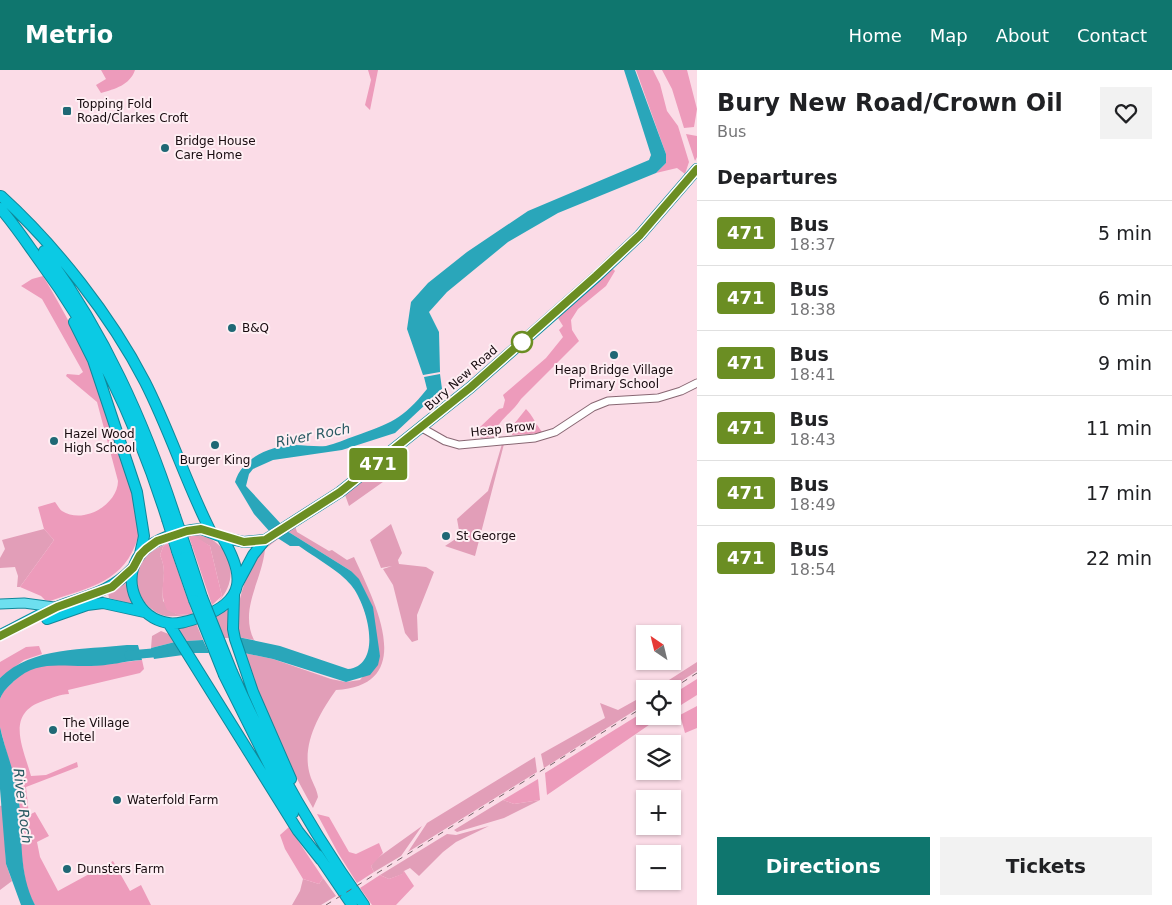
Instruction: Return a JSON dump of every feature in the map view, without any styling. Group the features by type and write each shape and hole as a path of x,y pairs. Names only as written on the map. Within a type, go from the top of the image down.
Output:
{"highway":[{"name":"Bury New Road","path":"236,590 253,555 268,538 340,492 422,428 596,276 640,235 697,169"},
{"path":"0,196 58,270 100,338 122,379 148,438 171,517 198,598 266,763 322,860 352,905"},
{"path":"0,196 21,215 69,271 115,332 144,380 168,429 195,498 211,532"},
{"path":"0,208 65,294 83,325 126,408 171,517"},
{"path":"42,264 93,360 137,492 144,536 140,555 133,568 118,583 106,590 57,607 45,616"},
{"path":"140,555 157,541 187,531 201,529 222,537 233,557 236,590 233,629 244,666 264,722 310,822"},
{"name":"Bury New Road","path":"222,537 244,542 268,538"},
{"path":"133,568 131,580 133,593 144,612"},
{"path":"172,628 218,611 228,604 236,590"},
{"path":"1,635 45,616 87,605 103,603 144,612 172,628 288,816 322,860"},
{"path":"228,674 310,822 364,905"}],"main road":[{"path":"24,603 45,616"},
{"path":"0,604 24,603 57,607"}],"street":[{"name":"Heap Brow","path":"422,428 445,441 459,445 535,438 555,432 593,407 608,401 658,398 681,391 697,383"}],"shaded area":[{"path":"101,70 135,70 126,83 101,93 96,85 106,79"},
{"path":"368,70 378,70 370,110 365,105 371,80"},
{"path":"636,70 653,70 660,84 667,111 678,126 689,162 685,174 677,168 656,173 666,163 666,154"},
{"path":"662,70 687,70 697,109 694,127 684,128 672,89"},
{"path":"686,134 697,136 697,157 695,161"},
{"path":"611,267 615,271 606,286 578,309 571,320 572,330 579,341 501,421 494,437 480,438 483,436 479,428 499,409 503,408 505,400 503,395 546,358 563,337 559,330 563,326 558,318 559,315"},
{"path":"43,276 92,368 105,401 128,469 140,536 124,564 104,581 50,601 20,587 54,540 44,529 38,507 55,502 62,511 71,515 89,514 106,504 112,497 118,481 97,402 66,376 67,374 79,375 83,372 42,299 21,286 32,279"},
{"path":"526,409 543,433 512,435 514,424"},
{"path":"502,444 504,444 475,556 445,546 460,536 457,519 488,491"},
{"path":"381,466 390,477 349,506 344,492"},
{"path":"391,524 402,553 398,560 399,564 426,567 434,572 417,615 418,640 412,642 405,633 393,585 383,569 392,566 381,568 370,540"},
{"path":"295,526 297,532 329,551 332,550 347,560 354,557 379,617 384,638 383,657 377,673 361,685 336,690 313,730 308,752 308,764 318,797 313,808 275,732 244,653 273,659 331,679 346,682 360,680 380,656 351,571 287,531"},
{"path":"44,529 54,540 20,587 17,587 18,576 15,567 0,568 0,558 5,549 2,540"},
{"path":"188,534 211,539 226,554 231,570 230,579 224,595 218,602 222,596 210,546"},
{"path":"188,534 195,536 210,546 222,596 212,605"},
{"path":"276,537 278,539 265,549 250,606 250,629 254,640 238,637 238,610 245,583 257,558 266,547"},
{"path":"168,543 163,547 160,555 164,567 163,601 176,614 193,615 166,616 158,613 145,603 138,588 137,572 142,560 152,551"},
{"path":"168,543 193,615 176,614 167,610 164,602 164,570 160,555 163,547"},
{"path":"127,580 132,604 109,598 108,593"},
{"path":"231,607 231,638 224,638 215,616"},
{"path":"196,623 203,640 186,641 177,628"},
{"path":"161,631 171,635 175,642 151,648 152,636"},
{"path":"39,646 42,654 24,660 0,678 0,662 26,647"},
{"path":"142,660 144,669 140,673 68,690 69,694 56,696 31,707 24,714 20,723 20,732 21,743 31,776 46,775 77,762 78,767 26,787 29,815 35,812 49,836 37,842 40,857 58,891 113,861 130,891 141,885 151,905 35,905 27,891 20,847 19,801 0,727 0,699 3,692 20,675 37,666 66,664 92,666"},
{"path":"697,662 697,671 681,681 669,680"},
{"path":"697,679 697,695 681,705 681,689"},
{"path":"636,700 636,710 544,768 541,754 605,718 600,703 618,710"},
{"path":"697,706 697,728 685,733 681,714"},
{"path":"636,717 636,725 649,725 547,795 545,773"},
{"path":"535,757 537,772 408,852 427,823"},
{"path":"538,779 540,800 514,804 503,800"},
{"path":"503,800 514,804 540,800 504,818 457,832 454,830"},
{"path":"3,805 6,864 12,881 0,890 0,806"},
{"path":"317,814 329,817 349,852 356,854 379,843 383,853 371,866 374,872 357,883"},
{"path":"422,826 401,856 374,872 371,866 376,859"},
{"path":"489,826 456,842 419,876 410,868 404,871 403,874 389,879 380,875 447,834 456,835"},
{"path":"289,827 323,878 319,884 303,879 285,849 280,835"},
{"path":"404,871 414,886 396,905 372,905 360,888 380,875 389,879 402,874"},
{"path":"323,878 336,896 321,905 292,905 300,891 303,879 319,884"}],"water":[{"path":"624,70 635,70 666,154 666,163 656,173 558,213 508,242 447,292 429,312 439,332 440,372 423,375 407,329 411,302 428,283 467,252 528,211 649,160 651,155"},
{"path":"440,374 442,389 395,433 342,450 273,460 253,469 249,474 246,486 281,524 270,532 254,514 235,482 244,466 251,460 259,454 276,447 329,445 387,424 410,408 427,389 424,377"},
{"path":"287,531 351,571 359,579 373,607 380,656 378,665 370,675 346,682 273,659 244,653 238,637 280,646 348,669 359,665 366,657 369,646 367,619 357,594 351,585 334,569 299,546 290,546 276,537"},
{"path":"203,640 209,653 193,653 186,641"},
{"path":"175,642 183,655 154,659 151,648"},
{"path":"138,645 142,660 97,666 60,665 41,667 23,674 14,681 4,691 0,699 0,678 28,660 60,651"},
{"path":"0,727 18,793 22,854 26,880 35,905 21,905 6,864 0,789"}],"waterway":[{"name":"River Roch","path":"129,655 164,652"}],"railway":[{"path":"681,683 697,673"},
{"path":"326,905 636,712"}],"bus line":[{"name":"471","path":"0,636 22,623 57,607 112,587 133,568 140,555 157,541 187,531 201,529 222,537 244,542 265,540 340,492 377,465 471,387 569,301 640,235 697,169"}],"place":[{"name":"Topping Fold Road/Clarkes Croft","path":"67,111"},
{"name":"Bridge House Care Home","path":"165,148"},
{"name":"B&Q","path":"232,328"},
{"name":"Heap Bridge Village Primary School","path":"614,355"},
{"name":"Hazel Wood High School","path":"54,441"},
{"name":"Burger King","path":"215,445"},
{"name":"St George","path":"446,536"},
{"name":"The Village Hotel","path":"53,730"},
{"name":"Waterfold Farm","path":"117,800"},
{"name":"Dunsters Farm","path":"67,869"}]}
